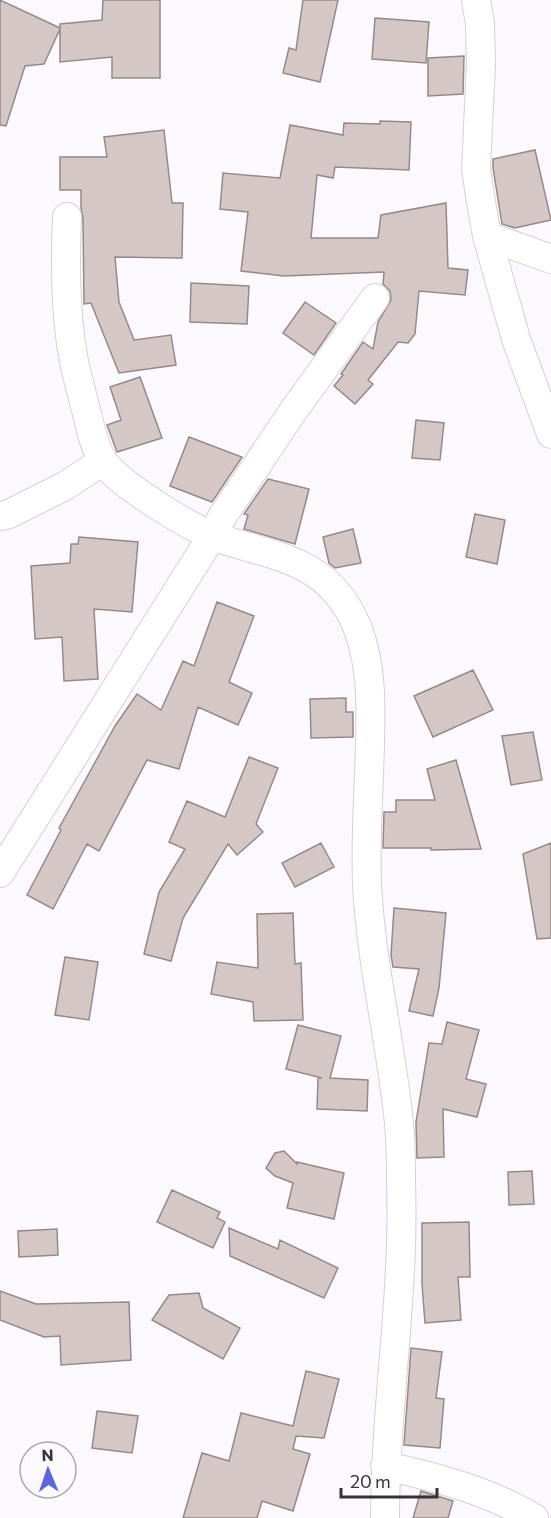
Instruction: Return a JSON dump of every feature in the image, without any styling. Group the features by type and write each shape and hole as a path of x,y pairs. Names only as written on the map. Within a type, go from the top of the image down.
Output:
{"street":[{"path":"476,0 480,24 481,64 476,169 487,236 516,339 551,434"},
{"path":"67,217 67,298 73,355 93,438 103,461 119,479 140,494 212,536 294,561 316,572 347,605 367,657 372,695 367,885 399,1124 402,1187 399,1320 385,1466 385,1518"},
{"path":"487,236 551,259"},
{"path":"0,873 222,517 296,407 375,298"},
{"path":"0,516 9,514 65,486 103,461"},
{"path":"385,1466 440,1478 516,1507 534,1518"}],"building":[{"path":"0,0 60,28 60,24 102,20 103,0 160,0 160,78 112,78 112,57 60,62 60,29 44,64 25,66 6,126 0,125"},
{"path":"303,0 338,0 320,82 283,73 289,48 296,50"},
{"path":"375,18 429,22 426,63 372,59"},
{"path":"464,56 463,94 428,96 428,58"},
{"path":"380,121 411,122 409,170 335,167 333,178 317,175 311,238 378,238 381,215 446,203 448,268 468,270 465,295 419,291 415,334 408,343 398,342 368,380 373,384 355,404 334,386 363,342 373,349 378,322 391,300 390,291 383,284 384,272 284,276 241,271 248,212 220,209 223,173 280,178 290,125 343,135 344,123 380,124"},
{"path":"164,130 172,203 183,203 182,258 115,257 119,302 134,340 171,335 176,365 119,373 91,303 84,304 81,190 60,190 60,157 107,157 104,137"},
{"path":"535,150 551,220 515,228 502,224 493,159"},
{"path":"191,283 249,286 247,324 190,322"},
{"path":"305,302 336,323 314,355 283,333"},
{"path":"140,377 162,438 117,452 107,425 121,420 110,387"},
{"path":"416,420 444,423 440,460 412,458"},
{"path":"189,437 242,457 212,502 170,486"},
{"path":"268,479 309,489 295,544 244,529 248,515 244,514"},
{"path":"475,514 505,520 497,564 466,557"},
{"path":"353,529 361,563 335,568 329,563 323,537"},
{"path":"79,537 138,542 132,612 94,609 98,679 64,681 62,637 35,639 31,566 70,563 71,544 78,544"},
{"path":"217,602 254,616 229,682 252,693 238,725 198,707 179,769 147,760 99,851 87,844 53,909 27,895 61,830 59,828 115,726 137,694 161,710 183,661 194,666"},
{"path":"473,670 493,710 433,737 414,696"},
{"path":"346,698 346,712 353,712 353,737 311,738 310,699"},
{"path":"533,732 542,780 511,785 502,736"},
{"path":"249,757 278,768 256,824 263,832 237,855 228,844 183,918 171,961 144,954 159,892 185,849 169,842 187,801 225,817"},
{"path":"456,760 481,849 383,848 384,812 396,812 396,800 435,800 427,769"},
{"path":"321,843 334,867 295,887 282,863"},
{"path":"551,843 551,938 537,939 523,854"},
{"path":"394,908 446,913 439,988 433,1016 409,1011 419,969 393,967 391,955"},
{"path":"293,913 295,964 301,963 303,1020 254,1021 253,1002 211,994 217,962 258,968 257,914"},
{"path":"65,957 98,962 89,1020 55,1015"},
{"path":"447,1022 479,1030 466,1079 486,1084 477,1117 443,1109 444,1157 417,1158 416,1122 429,1043 442,1044"},
{"path":"298,1025 341,1036 330,1078 368,1080 367,1111 317,1109 318,1078 322,1078 286,1069"},
{"path":"284,1151 297,1164 297,1162 344,1173 334,1219 287,1208 293,1183 275,1176 266,1168 275,1153"},
{"path":"532,1171 534,1204 509,1205 508,1172"},
{"path":"172,1190 220,1212 217,1218 225,1222 213,1248 157,1222"},
{"path":"469,1222 470,1277 458,1277 461,1320 425,1323 422,1284 422,1223"},
{"path":"229,1228 278,1249 280,1240 338,1268 324,1298 230,1256"},
{"path":"57,1229 58,1255 19,1257 18,1231"},
{"path":"0,1291 36,1304 129,1302 131,1360 61,1365 60,1336 44,1337 0,1320"},
{"path":"199,1293 203,1308 240,1328 223,1359 152,1320 169,1295"},
{"path":"411,1348 442,1352 436,1398 444,1399 440,1448 404,1445"},
{"path":"306,1371 339,1379 324,1438 296,1436 293,1449 310,1454 293,1511 262,1501 257,1518 183,1518 202,1453 229,1461 241,1413 293,1426"},
{"path":"97,1411 138,1416 132,1453 92,1448"},
{"path":"421,1491 453,1501 448,1518 413,1518"}]}
